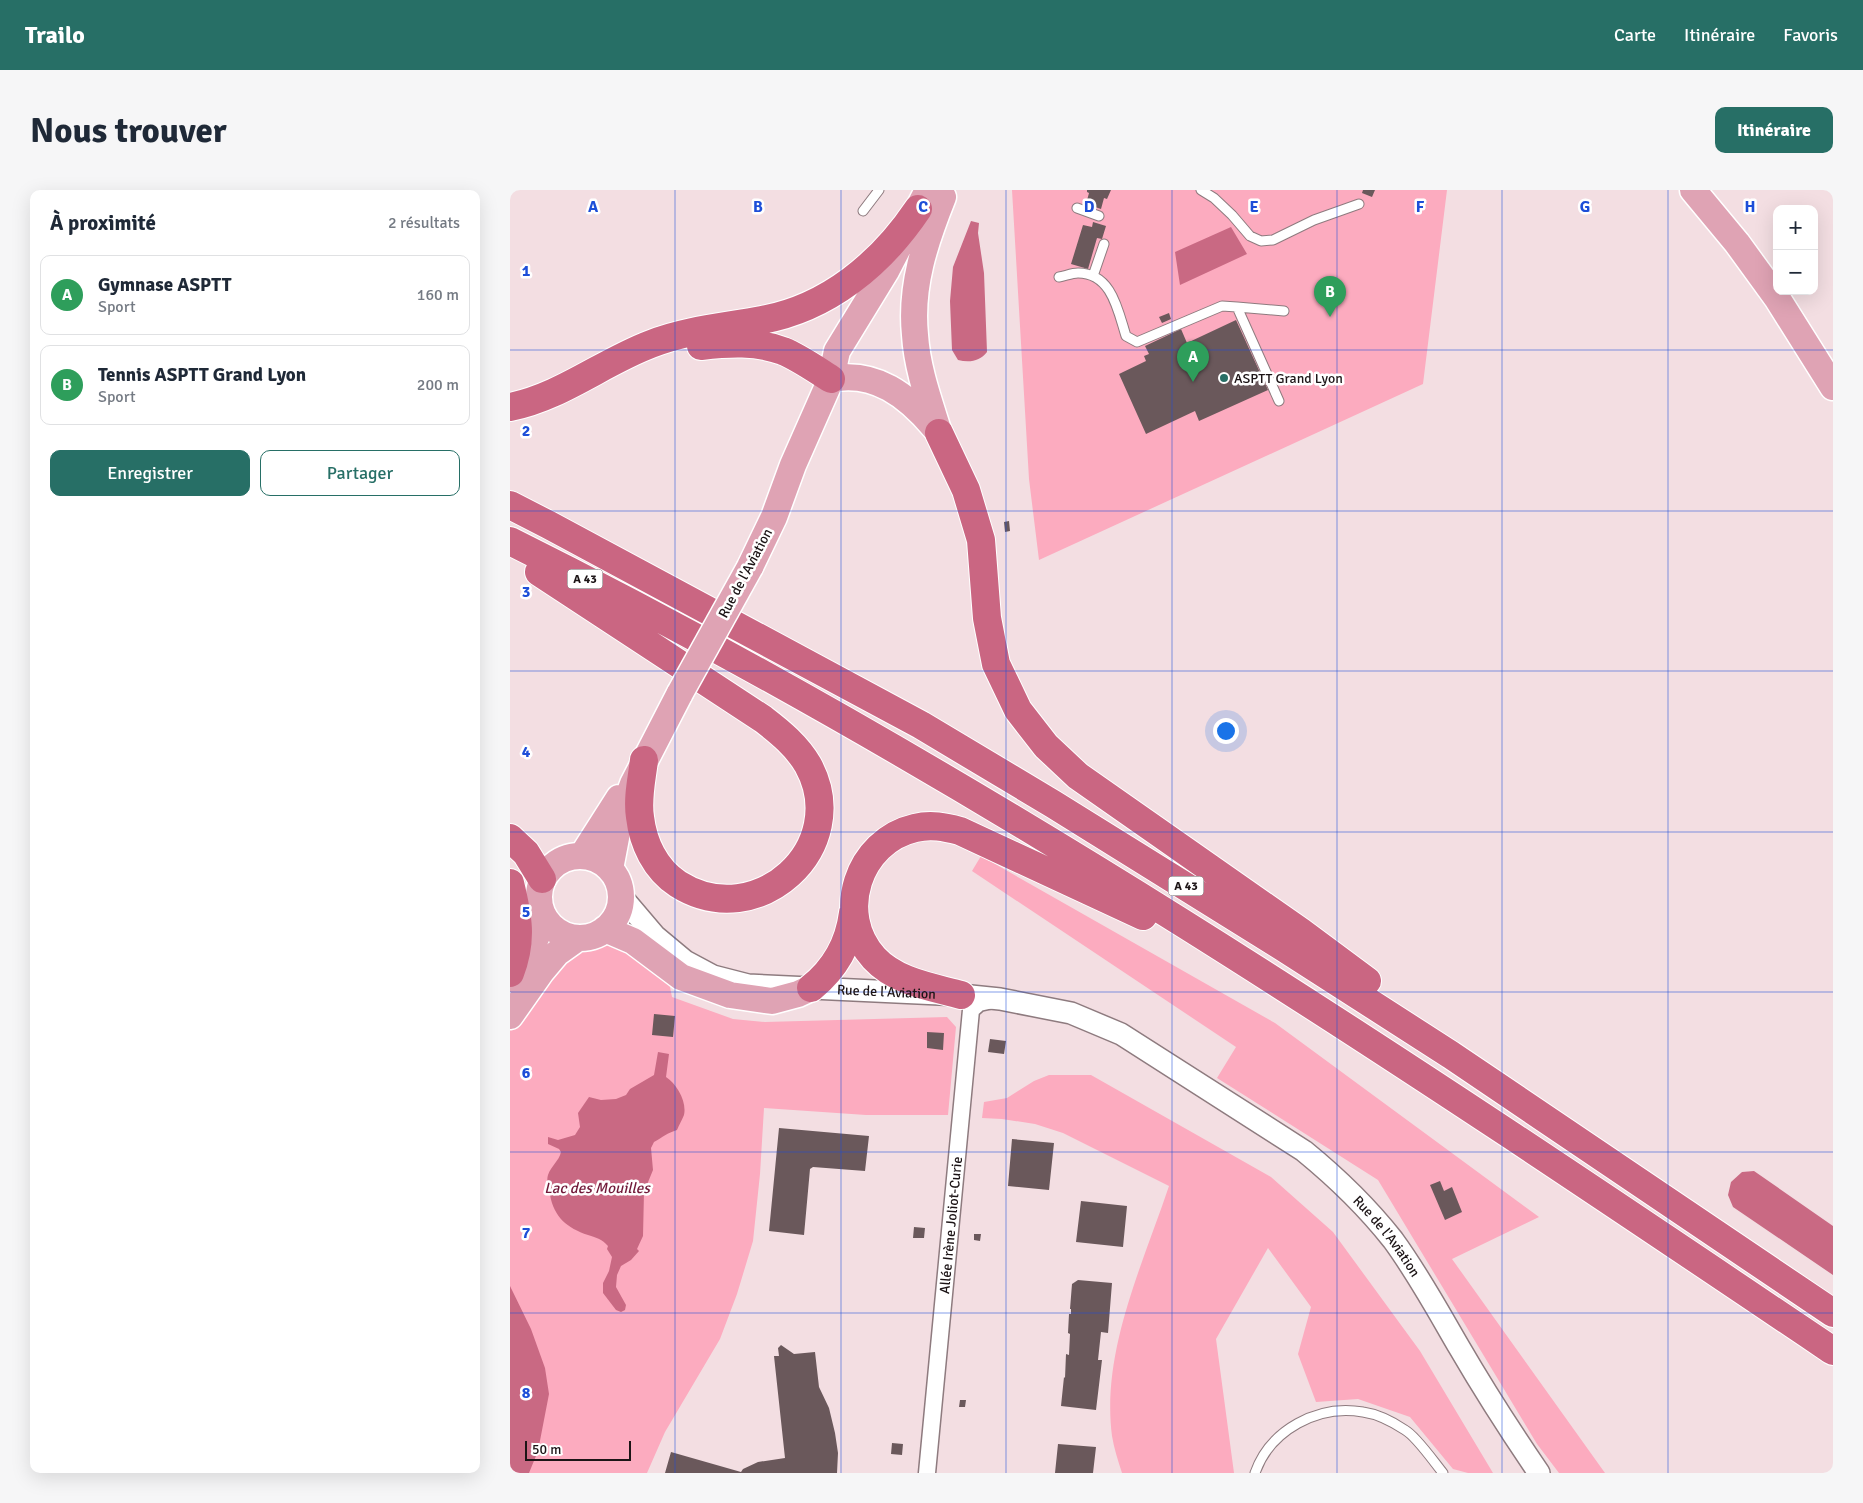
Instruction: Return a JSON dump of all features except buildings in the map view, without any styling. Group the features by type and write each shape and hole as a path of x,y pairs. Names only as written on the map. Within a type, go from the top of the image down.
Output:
{"highway":[{"path":"510,407 549,394 631,352 673,336 774,318 816,302 852,280 877,259 934,196"},
{"path":"602,367 679,349 708,345 747,344 782,350 831,379"},
{"path":"939,433 966,490 981,540 987,618 996,664 1018,710 1046,746 1078,776 1362,976 1451,1055"},
{"name":"A 43","path":"510,506 549,525 921,725 1062,809 1283,946 1451,1055 1833,1313"},
{"name":"A 43","path":"510,541 609,590 784,686 1033,830 1269,976 1435,1084 1833,1351"},
{"path":"510,554 763,719 786,738 808,766 817,791 816,832 803,860 782,881 753,896 730,899 718,898 709,897 687,889 666,874 654,859 645,842 639,815 639,796 644,760"},
{"path":"811,988 826,976 838,961 849,933 854,896 860,874 869,858 877,848 895,835 926,826 937,826 960,831 1014,854 1269,976"},
{"path":"510,838 526,853 542,879"},
{"path":"510,883 519,920 516,956 510,973"},
{"path":"853,913 862,941 874,958 882,965 906,979 966,1003"}],"main road":[{"path":"1693,190 1737,243 1777,298 1833,386"},
{"path":"934,196 915,288 914,307 917,352 939,433"},
{"name":"Rue de l'Aviation","path":"610,869 619,822 644,760 750,567 774,518 792,465 831,379 850,357 934,196"},
{"path":"831,379 847,377 864,379 886,386 912,403 939,433"},
{"name":"Rue de l'Aviation","path":"582,856 644,760"},
{"path":"582,856 602,862 610,869 616,877 621,896 616,914 605,930 597,935 578,938 557,932 543,916 539,904 539,891 542,879 549,869 570,857 582,856"},
{"path":"510,980 524,961 538,936 543,916"},
{"name":"Rue de l'Aviation","path":"605,930 633,941 681,977 730,995 772,1001"},
{"path":"510,1016 556,953 578,938"},
{"path":"772,1001 798,994 811,988"}],"street":[{"name":"Rue de l'Aviation","path":"621,896 655,936 684,961 713,976 748,985 811,988 966,1003 1059,1023 1102,1037 1168,1064"},
{"name":"Rue de l'Aviation","path":"772,1001 966,1003 1000,999 1071,1013 1121,1034 1304,1151 1331,1173 1372,1215 1392,1239 1423,1284 1489,1397 1539,1473"},
{"name":"Allée Irène Joliot-Curie","path":"927,1473 966,1003"}],"lane":[{"path":"863,211 879,190"},
{"path":"1201,190 1214,198 1250,236 1261,242 1274,240 1314,220 1359,204"},
{"path":"1077,208 1099,216"},
{"path":"1093,276 1104,244"},
{"path":"1059,277 1078,273 1093,276 1100,280 1114,295 1126,336 1137,342 1222,306 1284,311"},
{"path":"1237,307 1279,401"},
{"path":"1255,1473 1264,1453 1292,1426 1309,1417 1335,1411 1362,1412 1379,1417 1407,1430 1443,1473"}],"shaded area":[{"name":"ASPTT Grand Lyon","path":"1012,190 1447,190 1423,384 1039,560 1029,479"},
{"path":"981,856 1275,1023 1539,1217 1452,1259 1605,1473 1559,1473 1537,1444 1378,1180 1217,1078 1236,1047 972,871"},
{"path":"603,942 631,949 668,977 672,997 733,1019 765,1022 947,1017 956,1027 948,1115 866,1115 764,1108 753,1241 737,1294 720,1339 665,1432 647,1473 510,1473 510,1030 549,973 574,950"},
{"path":"1049,1075 1091,1075 1271,1177 1333,1232 1420,1351 1493,1473 1468,1473 1453,1469 1410,1417 1358,1399 1316,1402 1298,1354 1311,1307 1268,1248 1216,1339 1234,1473 1122,1473 1112,1436 1110,1404 1118,1340 1137,1277 1169,1186 1063,1133 1035,1124 982,1118 984,1102 1007,1098 1034,1081"}],"water":[{"path":"971,221 979,223 978,233 984,273 987,352 978,359 967,361 958,360 952,350 950,301 953,267"},
{"path":"1231,227 1247,254 1180,285 1175,252"},
{"name":"Lac des Mouilles","path":"658,1052 669,1054 666,1077 674,1084 683,1099 685,1110 677,1130 654,1142 651,1148 653,1170 644,1192 643,1236 637,1249 639,1251 631,1260 621,1266 617,1275 616,1287 626,1305 625,1310 621,1312 616,1310 603,1293 603,1283 609,1271 612,1257 607,1249 608,1246 599,1239 568,1225 558,1215 552,1203 547,1177 561,1152 559,1149 548,1144 548,1137 558,1140 575,1135 580,1127 578,1113 589,1097 601,1100 616,1099 626,1095 630,1089 654,1075"},
{"path":"1754,1171 1833,1226 1833,1275 1733,1207 1728,1195 1731,1182 1742,1172"},
{"path":"510,1286 531,1329 545,1368 549,1394 538,1451 529,1473 510,1473"}],"place":[{"name":"Tennis ASPTT Grand Lyon","path":"1330,317"},
{"name":"ASPTT Grand Lyon","path":"1224,378"},
{"name":"Gymnase ASPTT","path":"1193,382"}]}
